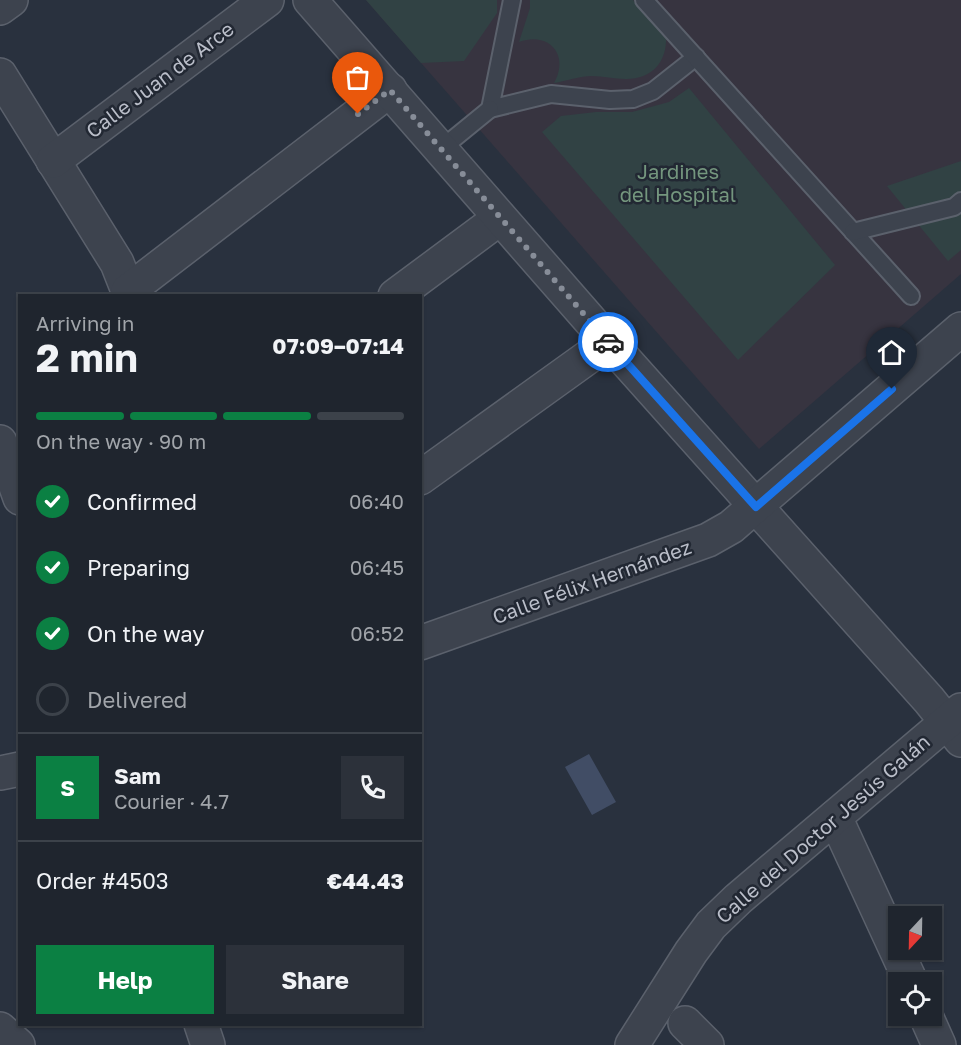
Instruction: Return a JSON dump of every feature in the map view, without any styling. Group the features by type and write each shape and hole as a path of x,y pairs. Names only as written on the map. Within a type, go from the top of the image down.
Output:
{"street":[{"path":"0,8 11,0"},
{"name":"Calle Juan de Arce","path":"53,161 267,0"},
{"path":"310,0 609,342 921,692 956,724"},
{"path":"0,75 117,264 129,293 390,90"},
{"path":"398,294 500,218"},
{"name":"Calle Félix Hernández","path":"422,642 708,540 731,527 961,329"},
{"path":"422,477 609,342"},
{"path":"0,442 18,492"},
{"name":"Calle del Doctor Jesús Galán","path":"633,1045 691,951 738,898 835,817 956,724"},
{"path":"835,817 906,972"},
{"path":"202,1026 208,1045"},
{"path":"930,1026 939,1045"},
{"path":"0,1029 18,1045"}],"lane":[{"path":"490,108 512,0"},
{"path":"644,0 911,296"},
{"path":"441,149 490,108 551,94 610,100 633,99 653,91 696,57"},
{"path":"853,232 954,207 961,201"}],"shaded area":[{"path":"366,0 961,0 961,274 759,449"}],"green space":[{"path":"366,0 497,0 497,13 464,61 421,63"},
{"path":"530,0 633,0 666,37 666,46 661,61 650,72 635,78 587,76 554,83 560,63 554,48 539,40 530,39 519,42 530,8"},
{"name":"Jardines del Hospital","path":"689,88 835,265 738,360 542,132 561,116 596,112 632,112 669,102"},
{"path":"961,161 961,250 948,261 887,186"}],"water":[{"path":"589,754 616,802 592,815 565,767"}],"way so far":[{"path":"358,114 390,90 608,342"}],"route":[{"path":"608,342 756,507 892,389"}]}
